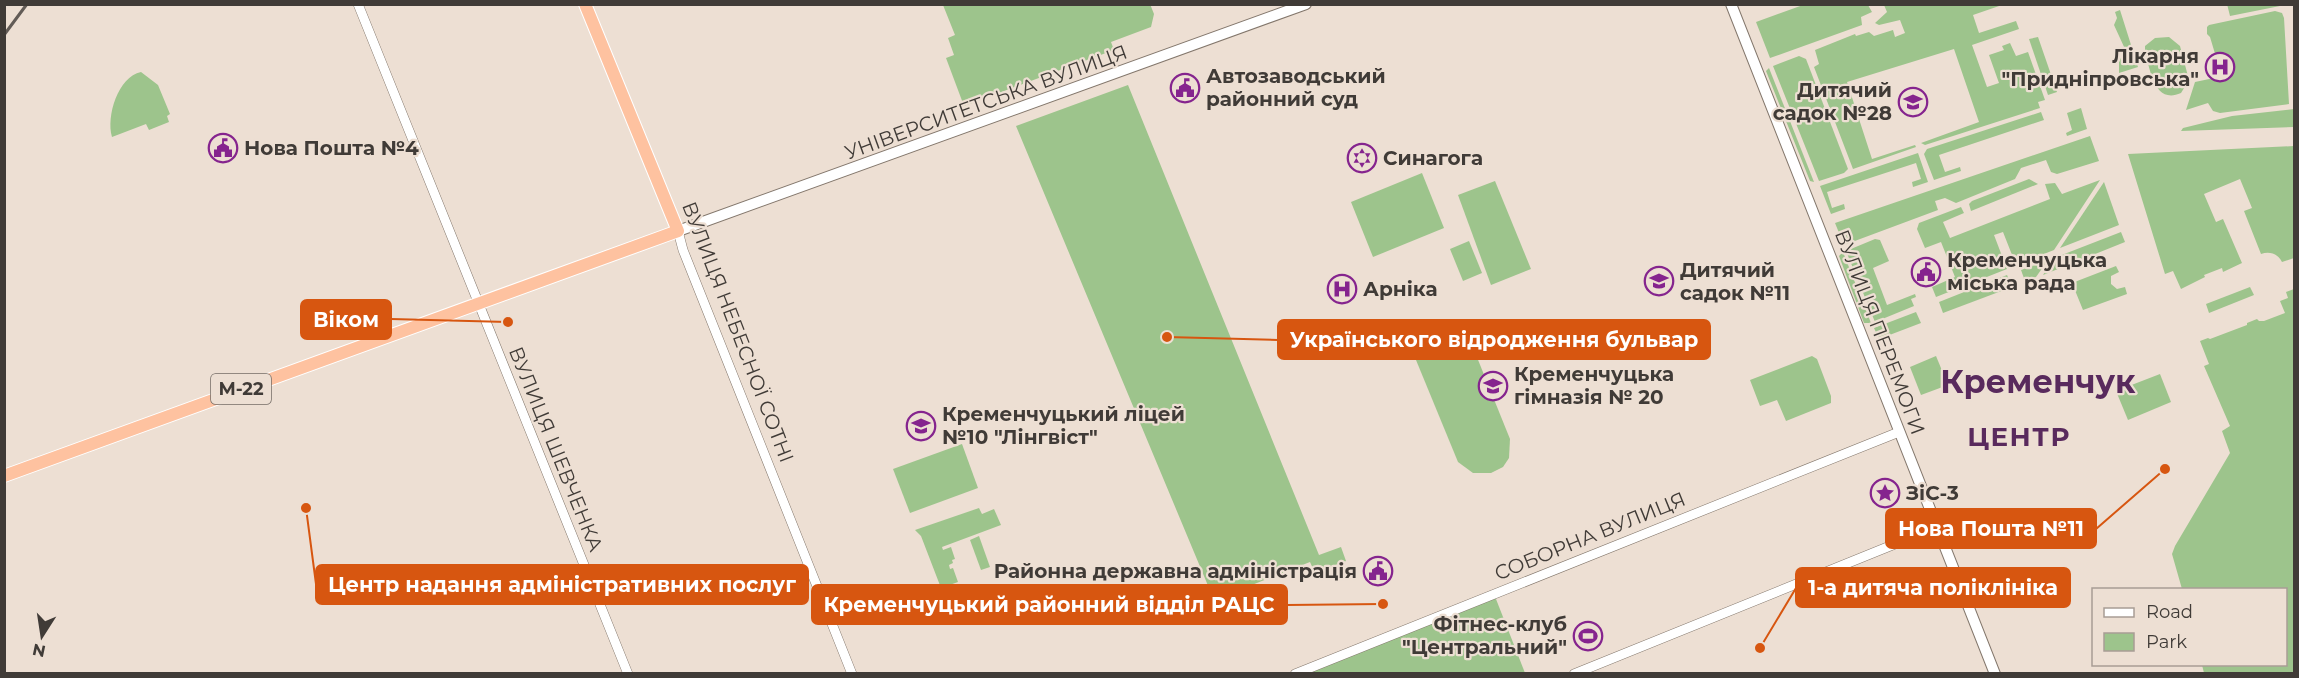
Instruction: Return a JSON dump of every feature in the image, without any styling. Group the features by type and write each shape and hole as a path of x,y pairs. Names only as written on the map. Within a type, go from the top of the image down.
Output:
{"highway":[{"name":"ВУЛИЦЯ НЕБЕСНОЇ СОТНІ","path":"585,4 678,231"},
{"name":"М-22","path":"4,476 678,231"}],"main road":[{"name":"УНІВЕРСИТЕТСЬКА ВУЛИЦЯ","path":"678,231 1306,4"},
{"name":"ВУЛИЦЯ ПЕРЕМОГИ","path":"1731,4 1995,674"}],"street":[{"name":"ВУЛИЦЯ ШЕВЧЕНКА","path":"358,4 628,674"},
{"name":"ВУЛИЦЯ НЕБЕСНОЇ СОТНІ","path":"678,231 852,674"},
{"name":"СОБОРНА ВУЛИЦЯ","path":"1295,674 1899,432"},
{"path":"1574,674 1937,527"}],"green space":[{"path":"1150,4 1154,14 1151,27 1111,42 1114,50 964,106 946,58 954,55 948,38 955,35 943,5"},
{"path":"2227,4 2285,4 2285,5 2230,16"},
{"path":"1803,5 1868,5 1872,12 1861,17 1862,25 1770,58 1756,22"},
{"path":"1884,5 2002,5 1973,15 1979,33 2016,21 2019,29 1972,45 1987,87 1999,83 1989,55 2004,50 2002,46 2010,43 2016,56 2028,52 2045,100 2038,102 2040,108 1925,145 1921,143 1979,122 1954,49 1847,82 1872,159 1915,145 1916,147 1853,169 1814,67 1819,64 1815,50 1855,34 1856,36 1869,32 1874,36 1893,30 1895,37 1905,33 1900,20 1879,25 1875,23 1887,12"},
{"path":"2120,10 2138,67 2119,73 2119,62 2125,49 2114,25 2117,18 2115,12"},
{"path":"2275,11 2282,13 2284,18 2289,104 2220,113 2213,111 2208,103 2186,110 2195,82 2214,78 2209,60 2216,57 2207,34 2207,27"},
{"path":"2038,37 2057,92 2048,95 2029,39"},
{"path":"2169,37 2180,46 2189,80 2181,93 2172,95 2159,90 2151,75 2145,51 2145,46 2155,38"},
{"path":"1799,56 1806,59 1848,169 1844,173 1819,181 1773,66"},
{"path":"1769,68 1814,182 1810,181 1766,71"},
{"path":"141,72 158,85 170,114 167,116 169,122 149,130 146,124 112,137 112,109 120,89 133,75"},
{"path":"1128,85 1319,555 1341,547 1346,561 1315,573 1310,562 1214,600 1016,126"},
{"path":"2081,108 2087,129 2067,136 2066,133 2072,130 2067,113"},
{"path":"2294,109 2294,127 2181,131 2183,128 2232,116"},
{"path":"2041,112 2044,120 1939,155 1945,172 1960,167 1961,171 1934,180 1924,154 1927,149"},
{"path":"2090,136 2099,161 2057,174 2051,172 2046,160 2021,168 2015,179 1956,203 1945,198 1935,201 1938,210 1844,245 1835,223"},
{"path":"2294,146 2294,258 2282,262 2273,254 2261,254 2244,211 2252,208 2240,179 2204,194 2216,222 2223,219 2242,263 2223,272 2222,268 2204,275 2205,277 2181,289 2173,271 2165,274 2128,154"},
{"path":"1918,153 1928,182 1913,187 1912,182 1921,179 1916,163 1827,192 1832,208 1844,204 1845,209 1831,214 1820,186"},
{"path":"1422,173 1444,228 1373,257 1351,202"},
{"path":"2029,179 2038,184 1971,211 1969,204 1972,201"},
{"path":"2100,180 2054,250 2016,265 2003,232 1994,235 2007,269 1936,297 1932,287 1955,277 1941,242 1925,248 1917,229 1919,223 1961,207 1964,213 1943,222 1950,238 2050,199 2045,184 2055,183 2062,194"},
{"path":"1495,181 1531,269 1491,285 1458,195"},
{"path":"2104,182 2119,225 2060,248"},
{"path":"2121,232 2125,242 2043,275 2054,258"},
{"path":"1875,239 1880,240 1889,261 1873,268 1887,305 1915,294 1916,297 1911,299 1914,306 1875,322 1846,251"},
{"path":"1469,241 1482,273 1463,281 1450,249"},
{"path":"1843,252 1871,323 1864,323 1839,256"},
{"path":"2048,260 2036,277 2025,281 2021,270"},
{"path":"2116,266 2119,272 2111,276 2111,284 2117,289 2125,287 2127,294 2083,310 2072,283"},
{"path":"2007,275 2012,287 1943,313 1939,302"},
{"path":"2250,287 2254,295 2209,313 2206,304"},
{"path":"2294,289 2294,673 2204,673 2202,666 2287,666 2287,588 2182,588 2172,554 2230,453 2222,431 2230,426 2204,366 2209,364 2200,341 2247,325 2257,319 2264,321 2285,313 2280,301 2288,298 2286,292"},
{"path":"1916,312 1921,323 1879,339 1874,328"},
{"path":"1444,325 1458,330 1470,340 1510,439 1509,458 1503,467 1491,473 1473,473 1458,462 1416,360 1416,353 1423,336 1432,329"},
{"path":"1812,356 1817,359 1831,396 1831,403 1786,421 1777,400 1760,406 1750,380"},
{"path":"1936,356 1948,385 1921,395 1910,367"},
{"path":"2160,374 2171,402 2128,420 2116,391"},
{"path":"962,444 978,488 910,513 893,469"},
{"path":"979,508 982,514 994,509 1001,525 942,547 943,550 951,547 955,559 949,565 950,569 953,568 958,582 941,588 921,536 915,530"},
{"path":"979,536 990,567 981,570 970,540"},
{"path":"1494,594 1525,673 1299,674"}],"railway":[{"path":"4,35 27,4"}],"place":[{"name":"Лікарня \"Придніпровська\"","path":"2220,67"},
{"name":"Автозаводський районний суд","path":"1185,88"},
{"name":"Дитячий садок №28","path":"1913,102"},
{"name":"Нова Пошта №4","path":"223,148"},
{"name":"Синагога","path":"1362,158"},
{"name":"Кременчуцька міська рада","path":"1926,272"},
{"name":"Дитячий садок №11","path":"1659,281"},
{"name":"Арніка","path":"1342,289"},
{"name":"Віком","path":"508,322"},
{"name":"Українського відродження бульвар","path":"1167,337"},
{"name":"Кременчуцька гімназія № 20","path":"1493,386"},
{"name":"Кременчуцький ліцей №10 \"Лінгвіст\"","path":"921,426"},
{"name":"Нова Пошта №11","path":"2165,469"},
{"name":"ЗіС-3","path":"1885,493"},
{"name":"Центр надання адміністративних послуг","path":"306,508"},
{"name":"Районна державна адміністрація","path":"1378,571"},
{"name":"Кременчуцький районний відділ РАЦС","path":"1383,604"},
{"name":"Фітнес-клуб \"Центральний\"","path":"1588,636"},
{"name":"1-а дитяча поліклініка","path":"1760,648"}],"district":[{"name":"Кременчук","path":"2038,382"},
{"name":"ЦЕНТР","path":"2019,437"}]}
